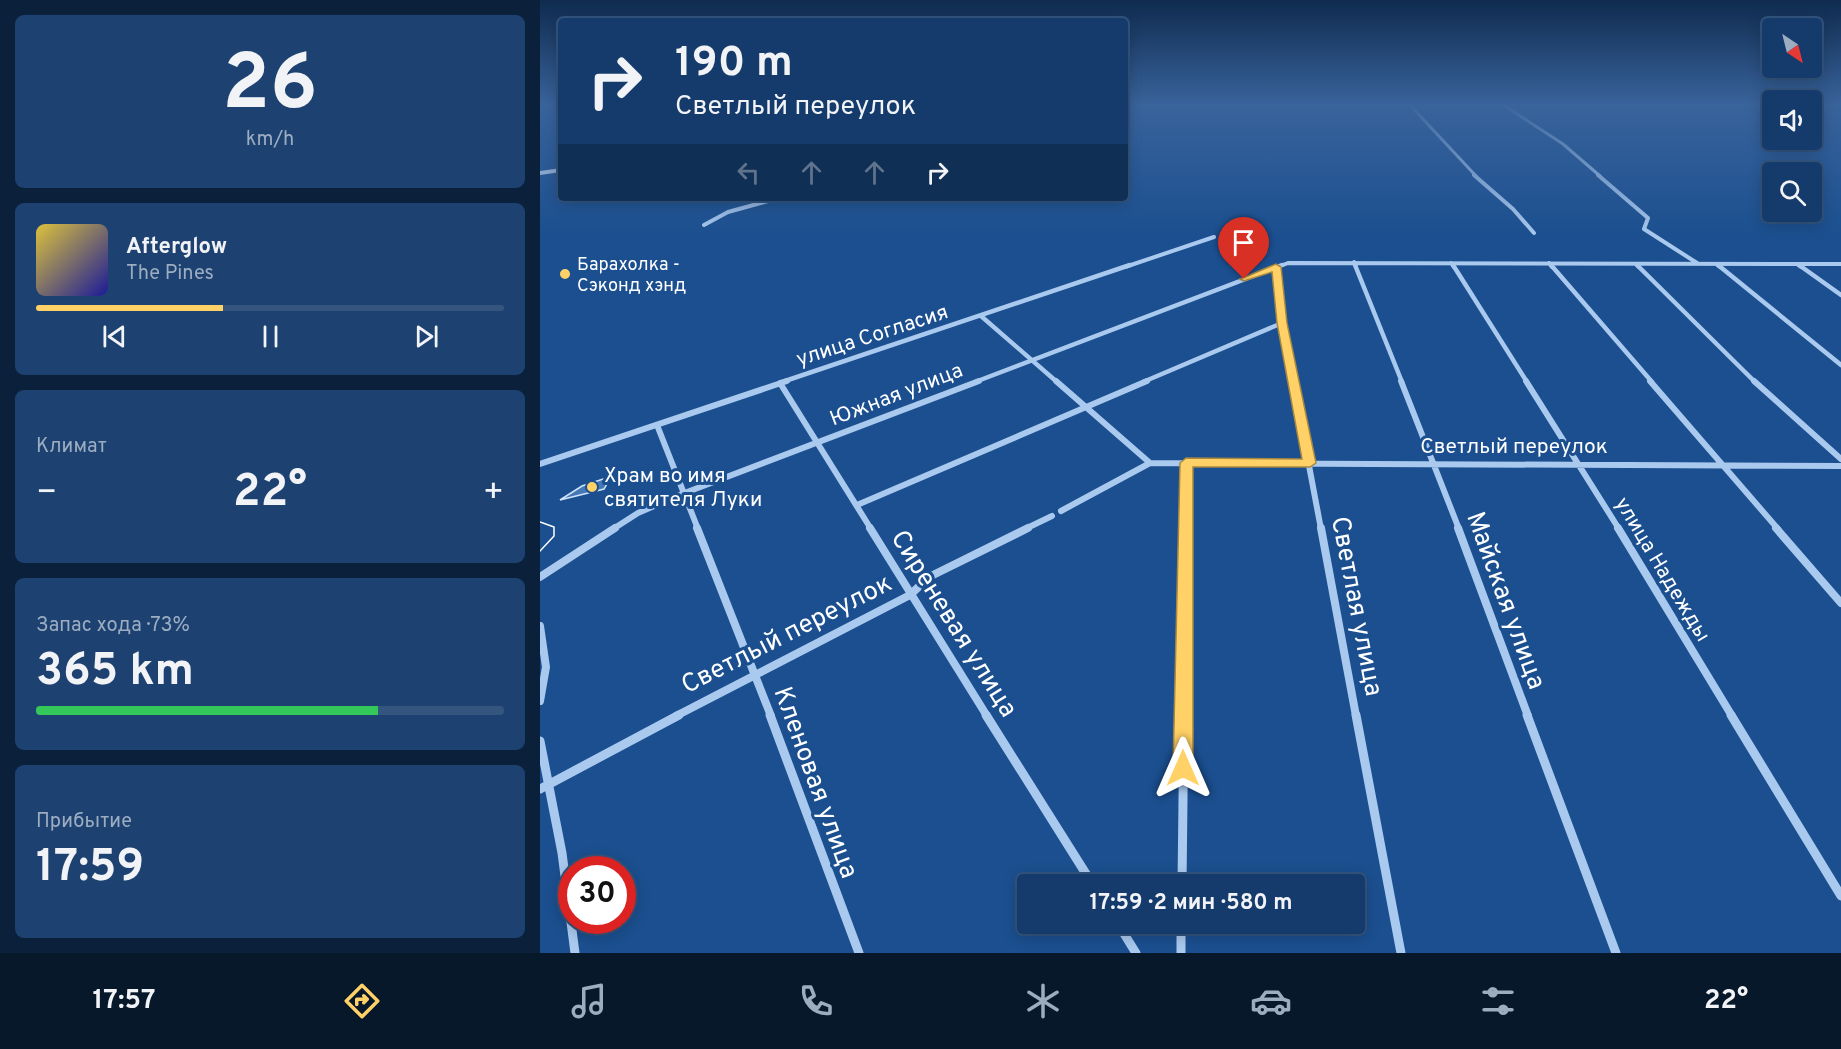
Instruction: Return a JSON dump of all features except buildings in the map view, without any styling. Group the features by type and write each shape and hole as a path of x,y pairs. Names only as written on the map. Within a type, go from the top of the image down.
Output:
{"main road":[{"path":"540,173 558,170"}],"street":[{"path":"1450,148 1486,187 1513,209 1534,233"},
{"path":"1568,148 1648,218 1644,229 1699,264"},
{"path":"704,225 728,212 768,201"},
{"name":"улица Согласия","path":"540,464 1214,237"},
{"name":"Майская улица","path":"1354,262 1435,466 1616,953"},
{"name":"Южная улица","path":"540,578 638,513 682,494 1288,263 1841,264"},
{"name":"улица Надежды","path":"1451,263 1580,465 1841,896"},
{"path":"1549,263 1841,603"},
{"path":"1797,263 1841,295"},
{"path":"1636,264 1776,403 1841,459"},
{"path":"1716,264 1841,365"},
{"name":"Светлая улица","path":"1276,267 1282,323 1401,953"},
{"path":"981,316 1029,361 1086,406 1150,462 1061,511"},
{"path":"857,506 1282,323"},
{"name":"Сиреневая улица","path":"780,383 815,443 857,506 910,595 1086,874"},
{"name":"Кленовая улица","path":"657,424 682,494 755,674 859,953"},
{"name":"Светлый переулок","path":"1150,462 1435,466 1841,466"},
{"path":"1182,874 1186,463"},
{"name":"Светлый переулок","path":"540,789 755,674 910,595 929,578 1052,516"},
{"path":"540,626 546,667 540,701"},
{"path":"540,741 562,853 575,953"},
{"path":"1124,934 1136,953"},
{"path":"1181,934 1181,953"}],"tram line":[{"path":"540,522 554,527 554,536 540,551"}],"place":[{"name":"Барахолка - Сэконд хэнд","path":"565,274"},
{"name":"Храм во имя святителя Луки","path":"592,487"}],"route":[{"path":"1183,768 1186,463 1310,463 1282,323 1276,267 1244,279"}]}
